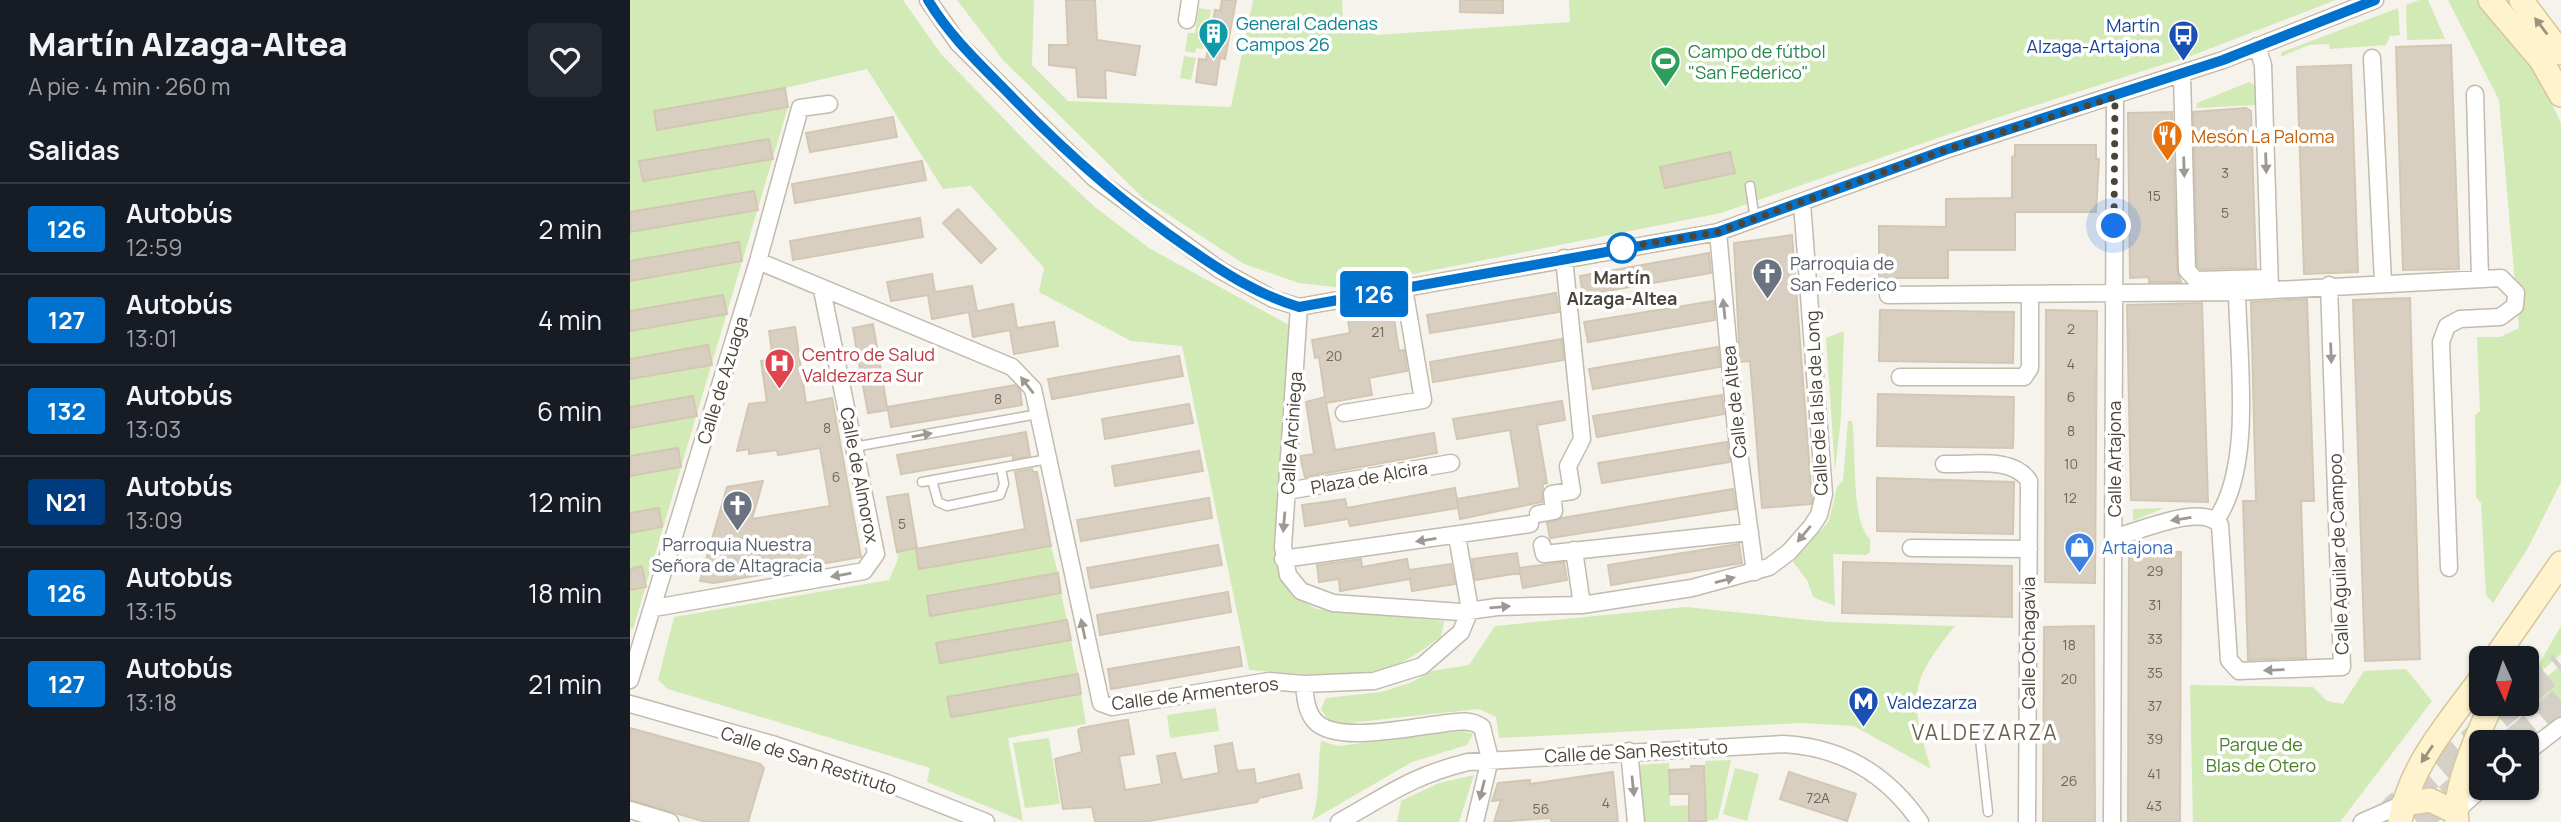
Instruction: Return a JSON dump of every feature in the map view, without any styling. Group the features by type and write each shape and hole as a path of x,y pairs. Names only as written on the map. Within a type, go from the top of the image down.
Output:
{"street":[{"path":"928,0 958,43 1094,178 1152,223 1220,270 1273,299 1299,307 1718,232 1945,150 2182,74 2375,0"},
{"path":"1187,20 1190,0"},
{"path":"2490,0 2551,57 2561,95"},
{"path":"2521,0 2561,76"},
{"path":"2257,46 2263,65 2270,284"},
{"path":"2372,58 2383,282"},
{"path":"2182,74 2188,270 2196,280 2329,285 2501,278 2516,293 2515,306 2500,317 2460,318 2447,326 2441,342 2449,568"},
{"path":"2475,94 2480,278"},
{"name":"Calle Artajona","path":"2112,822 2115,97"},
{"name":"Calle de Azuaga","path":"630,680 758,261 800,108 830,104"},
{"name":"Calle de la Isla de Long","path":"1755,572 1780,559 1798,542 1819,515 1824,494 1802,203"},
{"name":"Calle de Altea","path":"1718,232 1736,429 1755,572"},
{"path":"1564,258 1583,439 1568,466 1572,491 1552,494 1554,511 1513,527 1395,545 1364,545 1283,559 1288,575 1301,591 1322,600 1470,610 1583,605 1692,588 1755,572"},
{"name":"Calle de Armenteros","path":"758,261 822,290 1012,367 1033,389 1101,703 1112,707 1269,681 1304,684 1363,683 1406,673 1439,655 1461,632 1470,610"},
{"path":"1888,295 2030,296 2237,292 2270,284"},
{"name":"Calle Aguilar de Campoo","path":"2216,520 2220,525 2229,660 2239,671 2342,667 2329,285"},
{"path":"1344,413 1423,400 1404,288"},
{"name":"Calle de Almorox","path":"654,608 864,571 876,554 822,290"},
{"path":"2114,537 2143,531 2177,518 2208,516 2216,520 2228,503 2236,472 2240,366 2237,292"},
{"path":"1900,377 2024,377 2030,368 2030,296"},
{"name":"Calle Arciniega","path":"1283,559 1299,307"},
{"name":"Plaza de Alcira","path":"1287,491 1451,463"},
{"name":"Calle Ochagavia","path":"1944,464 2011,466 2023,471 2029,481 2027,822"},
{"path":"1542,545 1544,554 1750,532"},
{"path":"1457,536 1470,610"},
{"path":"1911,548 2029,549"},
{"path":"1574,550 1583,605"},
{"path":"2505,646 2561,563"},
{"path":"2519,646 2544,591"},
{"path":"1304,684 1308,711 1314,721 1331,732 1355,733 1473,722 1484,730 1490,759 1475,822"},
{"path":"2401,813 2416,771 2469,696"},
{"name":"Calle de San Restituto","path":"630,704 775,746 887,783 986,822"},
{"path":"2456,817 2466,771 2487,716"},
{"path":"2539,743 2561,726"},
{"name":"Calle de San Restituto","path":"1339,822 1397,786 1431,771 1490,759 1776,744 1822,749 1846,758 1880,777 1900,796 1920,822"},
{"path":"1629,751 1636,822"},
{"path":"2362,822 2401,813 2430,800 2456,817"},
{"path":"2456,817 2471,800"},
{"path":"630,810 670,822"}],"lane":[{"path":"1750,186 1755,220"},
{"path":"854,447 1038,414"},
{"path":"922,482 1048,459"},
{"path":"932,480 938,502 947,506 1000,495 1004,484 1001,468"},
{"path":"1979,730 1988,812"}],"green space":[{"path":"630,0 903,0 941,54 1041,157 1096,208 1149,248 1289,325 1278,556 1299,598 1316,609 1444,621 1441,637 1401,662 1378,670 1323,675 1249,670 1182,346 1131,341 1039,292 1044,268 971,186 943,189 867,69 785,88 654,111 658,130 788,107 633,629 630,628"},
{"path":"957,0 1034,0 1032,65 1068,101 1231,107 1253,0 1342,0 1343,18 1376,35 1570,22 1569,0 2336,0 2196,54 1993,119 1721,213 1343,288 1299,283 1244,264 1143,198 1003,60"},
{"path":"2428,0 2445,39 2407,40 2406,5"},
{"path":"2448,0 2478,0 2540,78 2561,123 2561,482 2528,548 2493,603 2486,595 2481,503 2476,497 2475,415 2480,411 2477,337 2500,337 2519,328 2499,100"},
{"path":"1199,8 1211,10 1203,49 1196,48 1195,53 1185,51 1188,33 1195,33"},
{"path":"2398,8 2400,35 2390,36 2386,45 2330,49 2329,44 2309,45 2280,57 2282,52"},
{"path":"1184,56 1196,58 1191,80 1180,78"},
{"path":"2249,82 2256,86 2257,105 2196,108 2197,103"},
{"path":"1844,331 1841,417 1835,471 1826,338"},
{"path":"1848,421 1852,421 1859,517 1870,539 1870,552 1866,555 1833,554 1835,606 1813,597 1807,580 1793,562 1829,521 1837,487 1843,480"},
{"path":"2164,508 2133,521 2133,509"},
{"path":"1051,546 1058,573 927,596 931,616 1061,593 1067,620 936,644 940,663 1071,640 1078,674 947,698 951,717 1081,694 1086,724 1008,738 1023,821 927,782 930,768 668,689 658,680 674,617 889,580 898,559 897,552 916,549 920,569"},
{"path":"1686,607 1829,622 1955,626 1928,663 1917,693 1919,725 1931,769 1854,726 1801,723 1499,738 1496,717 1479,709 1339,724 1327,719 1321,709 1326,698 1381,692 1410,683 1432,671 1469,665 1495,626"},
{"path":"2561,626 2561,654 2539,673 2539,664"},
{"path":"2561,665 2561,702 2549,711 2539,714 2539,683"},
{"name":"Parque de Blas de Otero","path":"2406,669 2432,701 2340,822 2193,822 2190,685 2313,687 2327,701 2343,704 2364,671"},
{"path":"1216,708 1219,731 1170,738 1167,715"},
{"path":"1462,731 1473,734 1467,745 1412,762 1312,820 1317,800 1321,741 1338,746"},
{"path":"1049,738 1060,804 1025,808 1013,743"},
{"path":"1731,760 1718,819 1706,821 1705,761"},
{"path":"1669,763 1670,806 1688,805 1689,822 1645,822 1639,765"},
{"path":"1735,768 1759,774 1747,821 1723,814"},
{"path":"1474,775 1459,822 1397,822 1401,801 1439,783"}],"building":[{"path":"1066,0 1095,0 1097,40 1140,46 1135,75 1105,70 1106,98 1078,97 1076,68 1049,65 1049,45 1068,45"},
{"name":"General Cadenas Campos 26","path":"1222,0 1236,0 1225,59 1220,58 1216,85 1196,82 1199,59 1206,60 1215,10 1220,11"},
{"path":"1460,0 1503,0 1503,13 1460,12"},
{"path":"2451,45 2459,269 2403,270 2396,47"},
{"path":"2351,65 2358,272 2304,274 2297,67"},
{"path":"785,88 788,107 657,130 654,111"},
{"path":"2246,108 2251,111 2256,268 2201,269 2197,266 2193,112"},
{"path":"2172,112 2177,270 2181,282 2149,282 2149,277 2130,278 2128,113"},
{"path":"893,117 897,137 810,152 806,133"},
{"path":"769,139 773,159 643,181 639,161"},
{"path":"2015,145 2096,145 2096,159 2099,159 2096,212 2015,212 2015,250 1948,250 1948,278 1879,278 1879,226 1946,227 1946,199 2012,198 2012,157 2015,156"},
{"path":"1730,152 1735,173 1665,188 1660,167"},
{"path":"922,161 926,180 795,203 792,184"},
{"path":"754,191 758,210 630,232 630,212"},
{"path":"958,209 996,249 981,263 943,223"},
{"path":"920,218 923,237 793,260 790,241"},
{"path":"1792,235 1812,501 1811,504 1762,508 1750,361 1740,362 1734,243"},
{"path":"739,242 742,261 630,281 630,261"},
{"path":"1709,253 1711,273 1583,295 1580,276"},
{"path":"932,274 935,292 972,286 977,311 973,312 1013,304 1017,328 1054,322 1058,346 1014,354 1010,330 973,337 969,312 932,319 928,295 891,301 887,282"},
{"path":"1556,293 1559,312 1430,333 1427,315"},
{"path":"723,295 727,314 630,331 630,311"},
{"path":"2410,298 2420,659 2365,661 2353,300"},
{"path":"2307,299 2314,501 2301,501 2306,658 2248,660 2243,501 2256,501 2251,302"},
{"path":"1714,301 1715,320 1588,342 1584,322"},
{"path":"2202,303 2208,502 2131,500 2127,305"},
{"path":"1392,306 1399,351 1404,350 1407,371 1369,378 1372,395 1326,403 1335,450 1434,433 1437,453 1305,477 1300,456 1314,454 1306,402 1325,397 1319,357 1315,358 1312,340 1350,333 1347,313"},
{"path":"1880,310 2014,312 2013,363 1879,361"},
{"path":"2046,310 2097,311 2095,583 2045,582"},
{"path":"873,324 887,407 1015,385 1020,390 1022,405 891,427 888,410 868,413 858,358 853,328"},
{"path":"795,327 806,403 832,398 861,557 714,583 700,581 727,487 763,481 752,519 830,506 820,448 778,455 777,450 749,454 749,449 737,451 749,404 767,402 761,361 773,359 769,331"},
{"path":"1562,339 1564,360 1433,382 1430,362"},
{"path":"708,345 712,365 630,379 630,359"},
{"path":"1718,347 1720,367 1593,389 1589,369"},
{"path":"1179,356 1183,376 1052,399 1048,379"},
{"path":"1878,394 2014,397 2013,448 1877,446"},
{"path":"1722,395 1724,414 1597,437 1593,416"},
{"path":"693,396 697,416 630,428 630,407"},
{"path":"1562,401 1565,420 1537,425 1547,483 1543,484 1542,502 1460,519 1457,500 1458,508 1350,526 1348,519 1305,526 1302,505 1345,499 1347,508 1455,488 1457,499 1520,488 1510,430 1457,439 1453,419"},
{"path":"1189,404 1193,423 1105,439 1102,419"},
{"path":"1026,432 1030,456 1013,459 1013,455 901,474 897,455"},
{"path":"1727,442 1730,462 1602,483 1598,463"},
{"path":"678,448 681,467 630,476 630,456"},
{"path":"1199,451 1203,471 1115,486 1112,466"},
{"path":"1032,469 1037,472 1051,546 919,569 916,549 1025,529 1015,472"},
{"path":"1877,478 2014,482 2013,534 1877,531"},
{"path":"1733,489 1736,509 1550,538 1547,523 1562,518"},
{"path":"908,494 917,548 897,552 887,497"},
{"path":"1209,498 1212,518 1081,541 1077,520"},
{"path":"659,508 662,527 630,533 630,513"},
{"path":"1739,544 1742,563 1611,585 1608,565"},
{"path":"1218,545 1222,565 1091,588 1087,568"},
{"path":"2129,552 2181,552 2180,822 2128,822"},
{"path":"1517,553 1520,573 1475,580 1472,559"},
{"path":"1361,559 1362,567 1407,559 1409,570 1451,564 1455,584 1412,591 1410,579 1340,591 1339,579 1319,582 1317,565"},
{"path":"1564,562 1567,580 1523,588 1519,568"},
{"path":"1843,562 2012,566 2012,617 1842,613"},
{"path":"642,566 646,587 630,590 630,569"},
{"path":"1058,573 1061,593 930,616 927,596"},
{"path":"1228,592 1231,612 1100,635 1097,615"},
{"path":"1067,620 1071,640 940,663 936,643"},
{"path":"2094,626 2095,822 2043,822 2044,627"},
{"path":"1239,647 1242,666 1111,689 1108,669"},
{"path":"1078,674 1081,694 951,717 947,697"},
{"path":"1128,720 1134,754 1119,756 1125,790 1162,784 1157,756 1175,753 1182,780 1219,773 1215,746 1232,743 1237,771 1254,769 1256,784 1299,774 1302,788 1259,798 1257,802 1143,822 1095,822 1092,807 1063,809 1055,759 1082,752 1078,730 1081,728"},
{"path":"630,728 760,764 764,768 748,822 706,822 630,800"},
{"path":"1691,766 1704,766 1706,821 1689,822 1689,794 1670,794 1669,770 1691,769"},
{"path":"1613,772 1618,822 1552,822 1550,818 1494,822 1501,800 1492,801 1498,783 1530,780 1530,784"},
{"path":"1789,772 1856,794 1847,821 1780,799"}],"tunnel":[{"path":"2539,682 2561,665"},
{"path":"2526,730 2561,701"},
{"path":"2384,822 2395,807 2500,716"},
{"path":"2417,822 2469,779"}],"bus line":[{"name":"126","path":"928,0 958,43 1094,178 1152,223 1220,270 1273,299 1299,307 1604,250 1718,232 1945,150 2223,60 2375,0"}],"place":[{"name":"General Cadenas Campos 26","path":"1213,60"},
{"name":"Martín Alzaga-Artajona","path":"2183,62"},
{"name":"Campo de fútbol \"San Federico\"","path":"1665,88"},
{"name":"Mesón La Paloma","path":"2168,163"},
{"name":"Martín Alzaga-Altea","path":"1622,248"},
{"name":"Parroquia de San Federico","path":"1767,300"},
{"name":"Centro de Salud Valdezarza Sur","path":"779,391"},
{"name":"Parroquia Nuestra Señora de Altagracia","path":"737,533"},
{"name":"Artajona","path":"2079,574"},
{"name":"Valdezarza","path":"1864,729"}],"district":[{"name":"VALDEZARZA","path":"1985,732"}],"route":[{"path":"1622,248 1614,249 1718,232 1945,150 2115,97 2114,226"}]}
